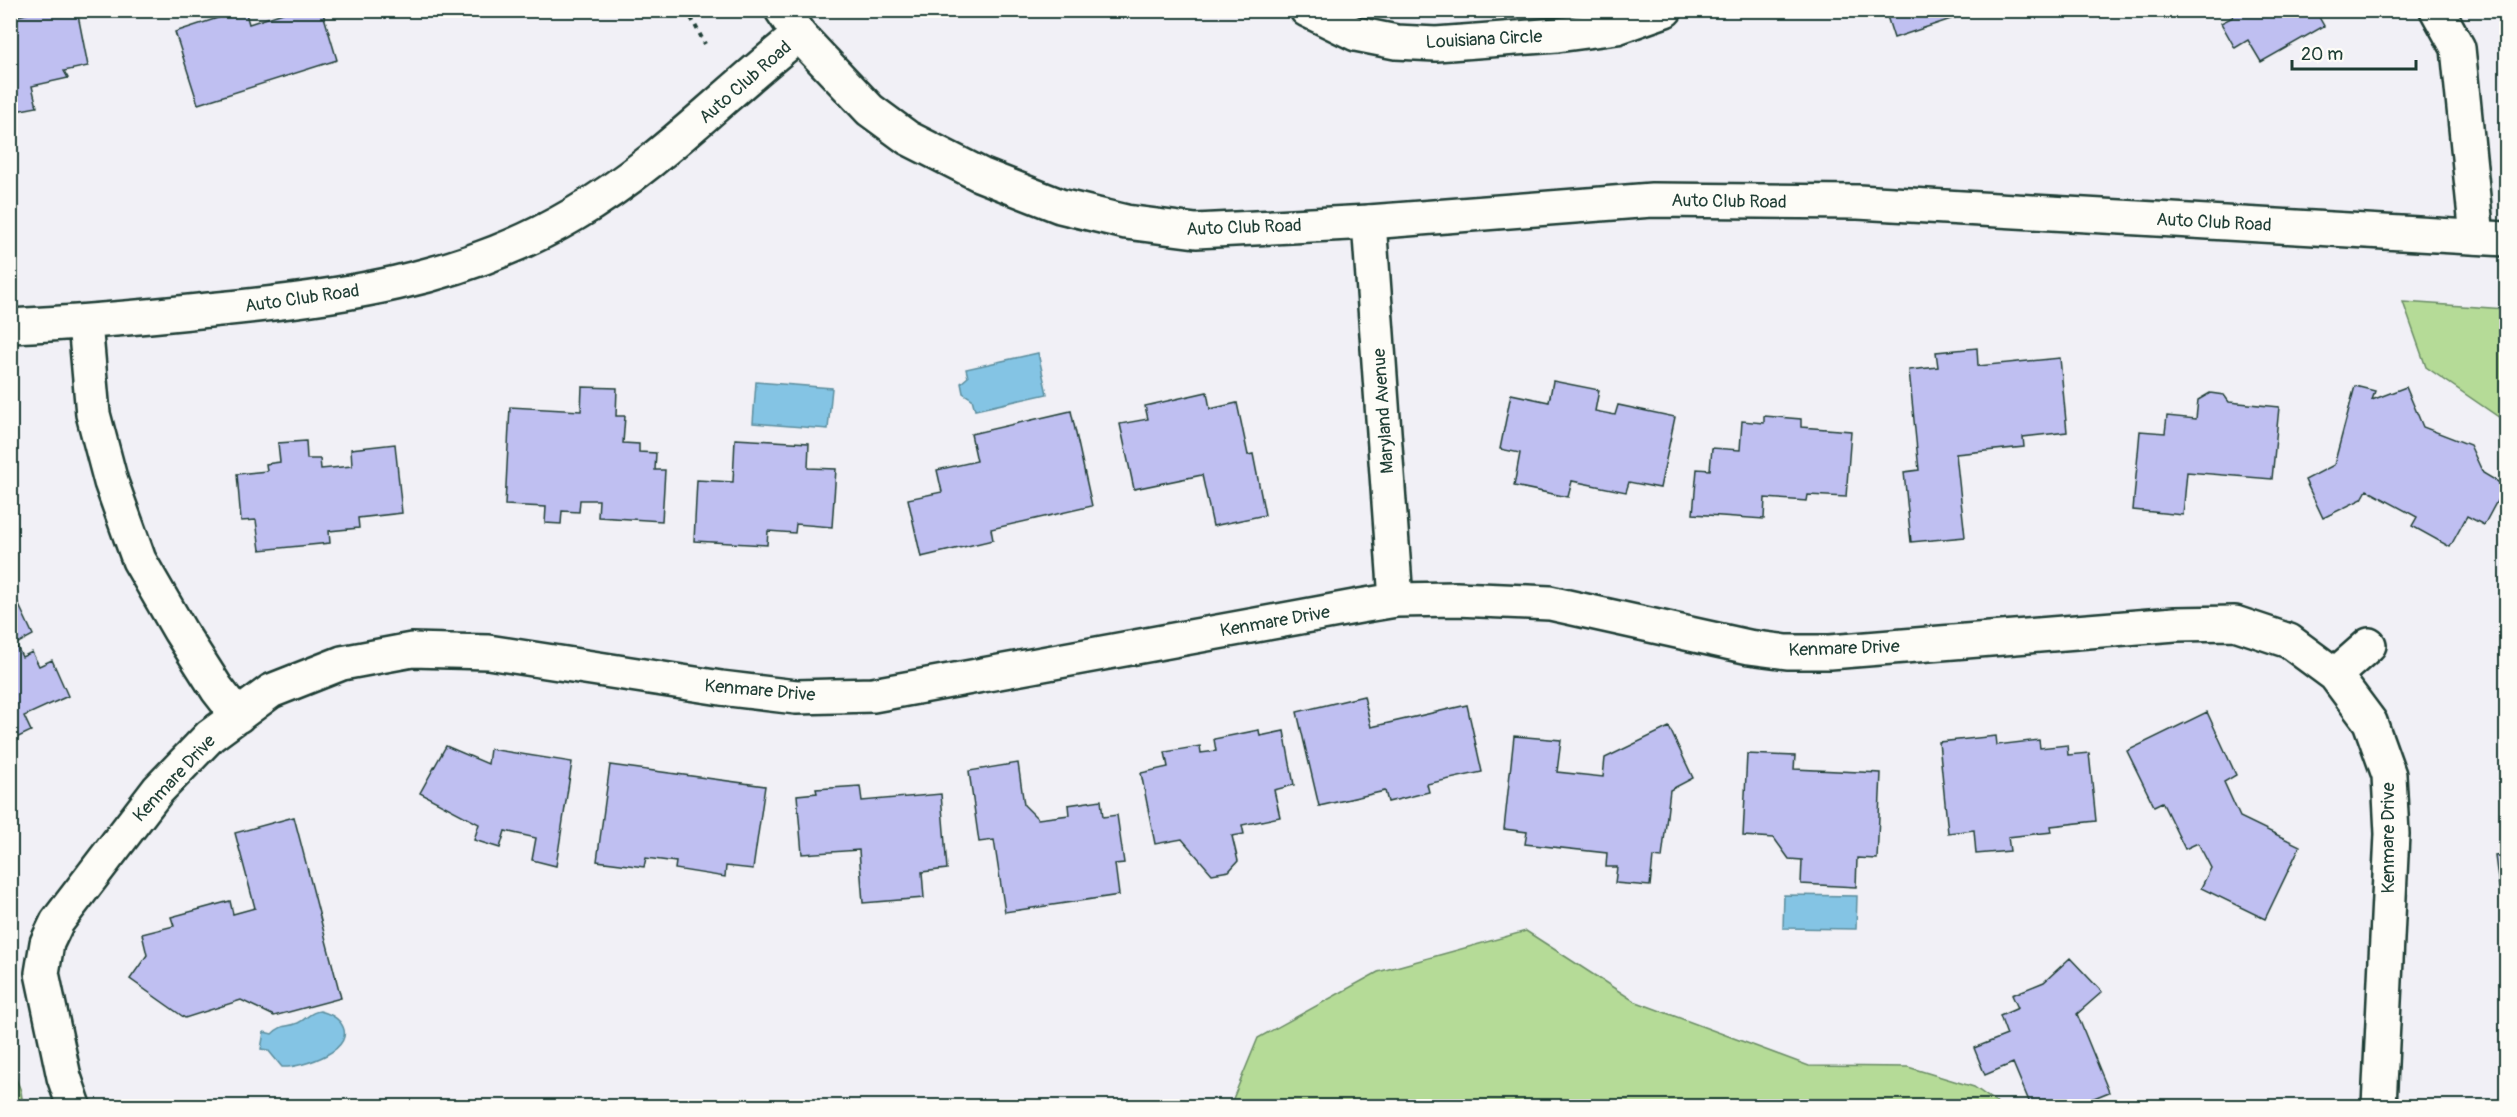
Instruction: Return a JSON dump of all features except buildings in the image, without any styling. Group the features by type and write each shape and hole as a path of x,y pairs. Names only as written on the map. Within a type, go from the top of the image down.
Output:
{"street":[{"name":"Louisiana Circle","path":"1307,10 1356,34 1396,42 1436,44 1557,35 1617,27 1665,10"},
{"path":"2437,10 2458,48 2492,238"},
{"name":"Auto Club Road","path":"10,326 85,323 290,302 390,285 500,253 574,215 643,166 704,118 747,76 790,23 870,110 908,138 981,175 1060,206 1126,222 1196,231 1369,222 1652,200 1858,202 2492,238"},
{"name":"Maryland Avenue","path":"1369,222 1396,600"},
{"path":"85,323 93,414 111,482 139,560 180,631 217,689 238,716"},
{"name":"Kenmare Drive","path":"74,1107 64,1077 42,973 47,943 71,902 158,790 210,736 271,691 342,663 412,650 488,652 721,688 796,697 873,695 1396,600 1456,599 1550,603 1749,647 1787,652 1830,652 2175,624 2235,623 2289,641 2335,675 2370,722 2389,775 2392,834 2379,1107"},
{"path":"2335,675 2369,645"}],"path":[{"path":"687,10 705,44"}],"green space":[{"path":"2403,302 2506,309 2506,422 2426,367"},
{"path":"1526,931 1634,1001 1809,1066 1908,1067 1974,1087 2001,1106 1230,1106 1258,1038 1378,972"},
{"path":"10,1064 21,1091 23,1106 11,1106"}],"water":[{"path":"1038,353 1047,394 975,410 972,399 963,393 961,383 968,377 966,369"},
{"path":"756,382 832,388 828,429 753,423"},
{"path":"1784,895 1857,896 1856,929 1783,928"},
{"path":"320,1011 336,1018 344,1032 343,1041 326,1055 302,1064 282,1067 268,1050 261,1049 264,1032 272,1034 279,1028 298,1023"}]}
